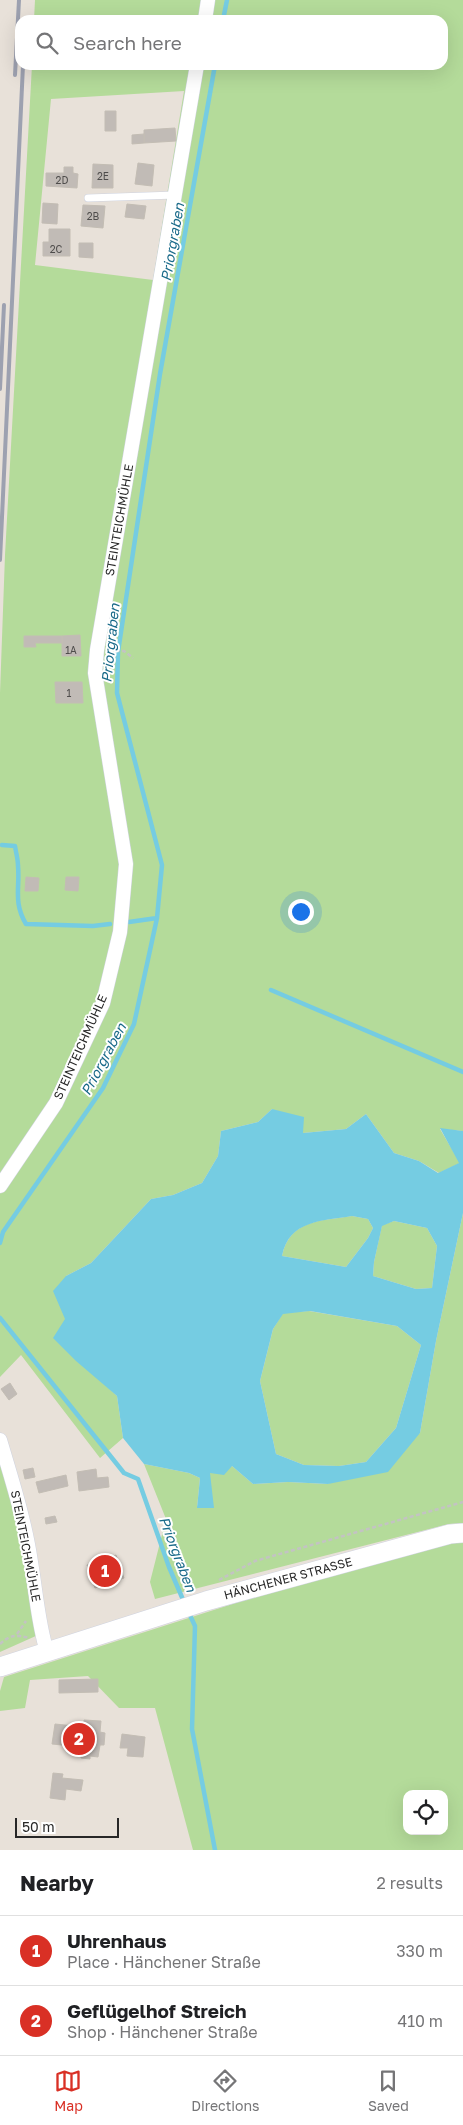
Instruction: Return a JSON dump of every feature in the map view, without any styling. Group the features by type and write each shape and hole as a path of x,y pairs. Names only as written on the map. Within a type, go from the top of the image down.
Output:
{"main road":[{"name":"HÄNCHENER STRASSE","path":"0,1667 44,1644 185,1607 208,1592 450,1534 463,1534"}],"street":[{"path":"206,15 208,0"},
{"name":"STEINTEICHMÜHLE","path":"0,1186 56,1103 102,1002 120,932 126,864 95,673 197,70"},
{"name":"STEINTEICHMÜHLE","path":"0,1440 14,1486 31,1560 44,1644"}],"lane":[{"path":"88,198 176,195"}],"path":[{"path":"110,651 124,651 133,658"},
{"path":"208,1592 255,1561 463,1502"},
{"path":"0,1644 9,1636 17,1634 44,1644"}],"green space":[{"path":"35,0 463,0 463,1131 440,1129 460,1163 439,1173 419,1161 394,1153 366,1114 346,1129 303,1133 272,1109 258,1122 221,1131 218,1156 202,1183 173,1195 151,1199 91,1263 66,1276 100,1380 117,1396 123,1438 100,1458 21,1355 0,1377 0,693 5,555 32,70 448,70 448,15 34,15","holes":["184,91 153,280 35,265 51,99"]},
{"path":"463,1213 463,1523 449,1524 155,1599 150,1582 166,1519 144,1464 189,1473 200,1478 197,1508 210,1473 232,1466 253,1484 288,1482 328,1484 420,1433 436,1341"},
{"path":"352,1216 368,1219 373,1228 368,1238 346,1267 282,1256 286,1244 299,1228 318,1221"},
{"path":"394,1221 427,1228 437,1246 432,1288 416,1289 373,1276 382,1225"},
{"path":"309,1311 397,1326 421,1345 396,1428 366,1462 339,1466 304,1465 276,1454 260,1381 273,1329 283,1313"},
{"path":"0,1452 10,1486 38,1635 0,1652"},
{"path":"463,1541 463,1850 193,1850 155,1708 119,1708 88,1676 30,1680 25,1708 0,1711 0,1691 4,1677 320,1576 452,1542"}],"water":[{"path":"272,1109 304,1117 303,1133 346,1129 366,1114 394,1153 419,1161 438,1173 459,1163 440,1128 463,1131 463,1213 436,1341 420,1433 388,1472 328,1484 288,1482 253,1484 232,1466 224,1475 210,1473 214,1508 197,1508 200,1478 189,1473 144,1464 123,1438 117,1396 76,1361 53,1338 65,1319 53,1291 66,1276 91,1263 151,1199 173,1195 202,1183 218,1156 221,1131 258,1122","holes":["352,1216 368,1219 373,1228 368,1238 346,1267 282,1256 286,1244 299,1229 319,1221","394,1221 427,1228 437,1246 432,1288 416,1289 373,1276 382,1226","310,1311 397,1326 421,1345 396,1428 366,1462 339,1466 304,1465 276,1454 260,1381 273,1329 283,1314"]}],"building":[{"path":"105,111 116,111 116,131 105,131"},
{"path":"175,128 176,141 144,143 144,130"},
{"path":"144,134 144,143 132,144 132,135"},
{"path":"138,163 154,165 152,186 135,184"},
{"path":"93,164 113,165 113,188 92,188"},
{"path":"64,167 73,167 73,173 78,174 77,188 46,186 46,173 64,173"},
{"path":"43,203 58,204 57,224 42,223"},
{"path":"127,204 146,206 144,219 125,217"},
{"path":"83,205 105,206 103,228 81,226"},
{"path":"49,229 70,229 70,256 43,256 43,242 49,242"},
{"path":"79,243 93,243 93,258 79,257"},
{"path":"80,635 81,656 62,656 62,636"},
{"path":"24,636 62,636 62,643 35,643 36,647 24,647"},
{"path":"55,682 82,682 83,703 56,703"},
{"path":"26,877 39,878 38,891 25,891"},
{"path":"66,877 79,877 78,891 65,890"},
{"path":"10,1383 17,1394 9,1400 1,1389"},
{"path":"33,1468 35,1477 25,1479 23,1470"},
{"path":"96,1469 97,1478 108,1477 109,1487 79,1491 77,1472"},
{"path":"66,1475 68,1486 39,1493 36,1482"},
{"path":"55,1516 57,1522 46,1524 45,1518"},
{"path":"116,1555 124,1578 95,1588 87,1565"},
{"path":"98,1679 98,1692 59,1693 59,1680"},
{"path":"84,1720 101,1721 100,1732 105,1733 104,1745 100,1745 98,1757 90,1756 90,1759 81,1758 82,1747 52,1744 55,1724 84,1727"},
{"path":"122,1734 145,1737 143,1757 127,1756 128,1748 120,1748"},
{"path":"53,1773 63,1774 62,1778 83,1780 81,1791 66,1789 65,1800 50,1798"}],"waterway":[{"name":"Priorgraben","path":"224,15 227,0"},
{"name":"Priorgraben","path":"0,1243 3,1232 103,1088 134,1024 157,918 162,865 117,693 118,652 160,374 214,70"},
{"path":"2,845 15,846 18,863 18,902 26,924 93,926 110,924"},
{"path":"129,922 157,918"},
{"path":"271,990 463,1072"},
{"name":"Priorgraben","path":"0,1318 124,1473 138,1479 169,1567 184,1602"},
{"name":"Priorgraben","path":"188,1611 195,1626 192,1729 215,1850"}],"railway":[{"path":"18,15 19,0"},
{"path":"15,70 15,75"},
{"path":"0,560 23,70"},
{"path":"0,389 4,305"}],"place":[{"name":"Uhrenhaus","path":"105,1571"},
{"name":"Geflügelhof Streich","path":"79,1739"}]}
